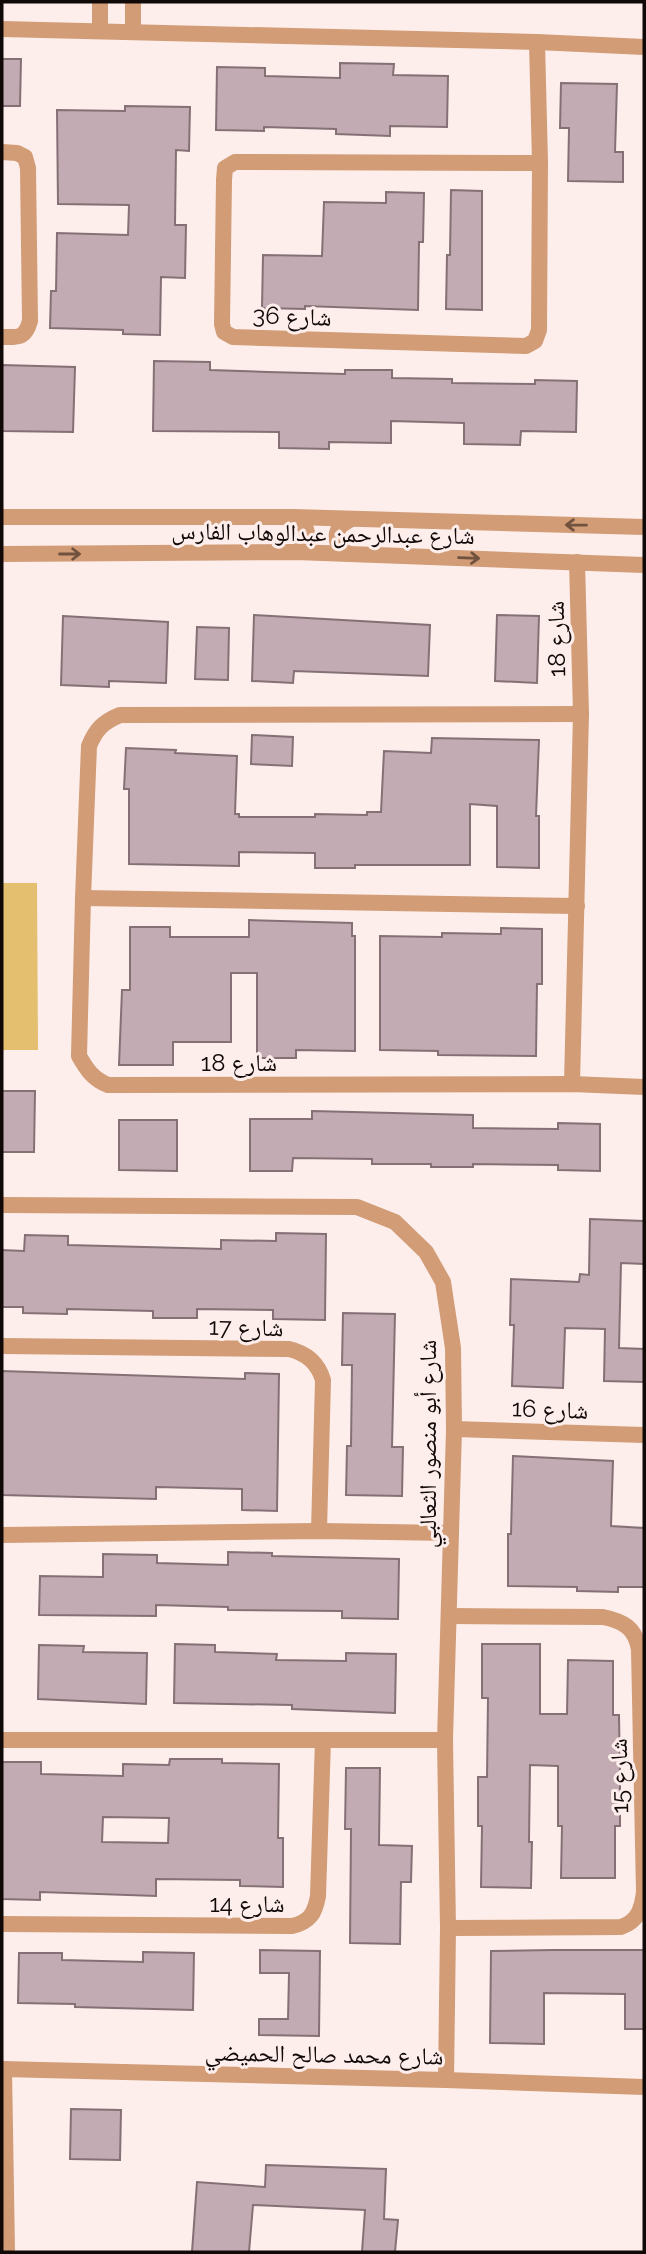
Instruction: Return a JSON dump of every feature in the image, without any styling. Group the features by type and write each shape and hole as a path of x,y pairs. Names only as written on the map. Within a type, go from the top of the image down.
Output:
{"street":[{"path":"100,2 100,31"},
{"path":"133,2 133,32"},
{"path":"2,29 644,47"},
{"name":"شارع 36","path":"537,42 540,163 538,330 535,341 527,346 233,337 224,332 224,180 225,168 235,162 540,163"},
{"path":"2,152 25,157 28,168 30,321 27,331 18,337 2,337"},
{"name":"شارع عبدالرحمن عبدالوهاب الفارس","path":"2,517 293,517 644,527"},
{"path":"293,517 304,524 307,530 305,544 296,552"},
{"path":"349,554 338,546 336,539 340,526 351,519"},
{"name":"شارع عبدالرحمن عبدالوهاب الفارس","path":"2,554 296,552 644,565"},
{"name":"شارع 18","path":"572,1084 580,714 577,562"},
{"name":"شارع 18","path":"580,714 120,715 105,721 96,731 89,746 79,1056 96,1080 108,1086 572,1084 644,1087"},
{"path":"82,898 577,906"},
{"name":"شارع أبو منصور الثعالبي","path":"2,1205 357,1207 396,1222 426,1252 443,1282 453,1348 454,1429 445,1740 448,1928 446,2080"},
{"name":"شارع 17","path":"2,1346 289,1349 305,1355 317,1366 323,1380 319,1531"},
{"name":"شارع 16","path":"454,1429 644,1435"},
{"path":"2,1535 319,1531 451,1533"},
{"name":"شارع 15","path":"448,1928 621,1927 636,1918 644,1892 639,1650 635,1634 623,1623 603,1617 449,1616"},
{"path":"2,1740 445,1740"},
{"name":"شارع 14","path":"2,1924 292,1926 305,1922 314,1913 318,1896 323,1740"},
{"path":"3,2069 7,2252"},
{"name":"شارع محمد صالح الحميضي","path":"3,2069 644,2087"}],"shaded area":[{"path":"2,883 37,883 38,1050 2,1050"}],"building":[{"path":"2,59 21,59 20,106 2,106"},
{"path":"340,63 394,64 393,75 448,76 447,127 390,126 390,136 336,134 336,129 264,127 264,131 216,130 217,67 265,68 265,76 340,78"},
{"path":"561,83 617,84 615,152 623,152 623,182 568,181 569,128 560,128"},
{"path":"125,106 190,107 189,151 176,150 175,225 186,225 185,278 161,277 160,335 123,334 123,330 50,328 51,291 56,291 57,233 128,235 129,205 58,204 57,110 125,111"},
{"path":"451,190 482,191 482,310 446,309"},
{"path":"386,192 424,193 423,242 419,242 418,310 305,306 305,309 262,308 263,255 322,256 324,202 386,203"},
{"path":"154,361 210,362 210,370 345,374 345,370 392,370 392,378 452,379 452,383 535,384 535,380 577,381 576,432 521,431 520,445 464,444 464,423 391,421 391,443 329,442 329,449 279,448 279,432 153,431"},
{"path":"2,365 75,367 73,432 2,431"},
{"path":"254,615 430,625 428,676 294,671 293,683 252,681"},
{"path":"497,615 539,616 537,683 495,681"},
{"path":"63,616 168,622 166,683 109,681 109,687 61,685"},
{"path":"197,627 229,628 228,680 195,679"},
{"path":"252,735 293,737 292,766 251,764"},
{"path":"432,738 539,740 536,816 539,816 539,868 497,867 497,806 470,804 470,865 355,865 355,868 315,868 315,853 239,852 239,866 129,864 129,789 124,789 126,748 237,756 235,814 239,814 239,817 315,817 315,814 367,815 367,812 381,812 384,751 431,753"},
{"path":"249,920 352,923 352,936 355,936 355,1051 296,1050 296,1058 257,1058 257,973 231,973 231,1042 173,1042 173,1065 119,1065 122,990 130,990 130,927 170,927 170,937 249,937"},
{"path":"501,928 542,929 542,984 537,984 536,1056 438,1055 438,1051 380,1050 380,936 501,934"},
{"path":"2,1091 35,1091 34,1152 2,1152"},
{"path":"312,1111 473,1115 473,1128 558,1129 558,1123 600,1124 600,1171 558,1170 558,1165 473,1164 473,1167 431,1167 431,1164 372,1164 372,1159 293,1158 292,1171 250,1171 250,1119 312,1119"},
{"path":"119,1120 177,1120 177,1171 119,1170"},
{"path":"590,1219 644,1221 644,1264 621,1263 619,1348 644,1349 644,1382 604,1381 605,1329 565,1328 563,1388 512,1386 514,1325 510,1325 511,1279 579,1282 580,1274 589,1275"},
{"path":"276,1233 326,1234 325,1320 273,1319 273,1310 197,1309 197,1318 153,1318 153,1311 67,1309 67,1314 23,1313 23,1307 2,1307 2,1250 24,1251 25,1235 68,1236 68,1245 221,1249 221,1240 276,1241"},
{"path":"343,1313 395,1314 392,1447 403,1447 402,1496 346,1495 347,1446 351,1446 352,1365 342,1365"},
{"path":"2,1371 245,1379 245,1373 279,1374 277,1511 242,1510 242,1489 156,1487 156,1499 2,1495"},
{"path":"513,1456 613,1461 611,1526 644,1528 644,1587 618,1587 618,1592 577,1591 577,1587 508,1586"},
{"path":"228,1552 272,1553 272,1556 399,1559 398,1619 342,1618 342,1611 228,1610 228,1607 156,1605 156,1616 39,1615 40,1576 103,1577 103,1554 157,1555 157,1563 228,1565"},
{"path":"175,1644 215,1645 215,1652 277,1654 276,1660 346,1661 346,1653 396,1654 395,1713 292,1709 292,1705 174,1703"},
{"path":"482,1644 540,1644 540,1714 567,1714 568,1660 613,1661 613,1715 619,1715 620,1775 620,1826 615,1826 615,1878 561,1878 562,1826 558,1826 558,1766 530,1765 531,1888 481,1887 482,1826 478,1826 478,1777 487,1777 488,1698 482,1698"},
{"path":"39,1645 84,1646 83,1652 147,1653 146,1704 38,1699"},
{"path":"170,1759 222,1759 222,1763 279,1764 278,1838 283,1838 283,1887 240,1886 240,1880 156,1879 156,1896 40,1892 40,1900 2,1899 2,1762 41,1762 41,1774 123,1776 123,1764 169,1765","holes":["103,1817 169,1818 168,1843 102,1842"]},
{"path":"346,1768 380,1768 379,1845 412,1846 411,1882 401,1882 400,1944 350,1943 351,1829 345,1829"},
{"path":"260,1950 320,1951 319,2036 259,2035 259,2019 288,2019 289,1973 260,1973"},
{"path":"644,1950 644,2029 625,2029 625,1994 544,1993 544,2044 490,2043 491,1951"},
{"path":"143,1952 194,1953 193,2010 18,2003 19,1953 62,1953 62,1960 143,1962"},
{"path":"71,2109 121,2110 120,2160 70,2159"},
{"path":"266,2165 386,2169 384,2219 398,2220 395,2252 362,2252 365,2210 253,2205 249,2252 192,2252 197,2182 265,2187"}]}
